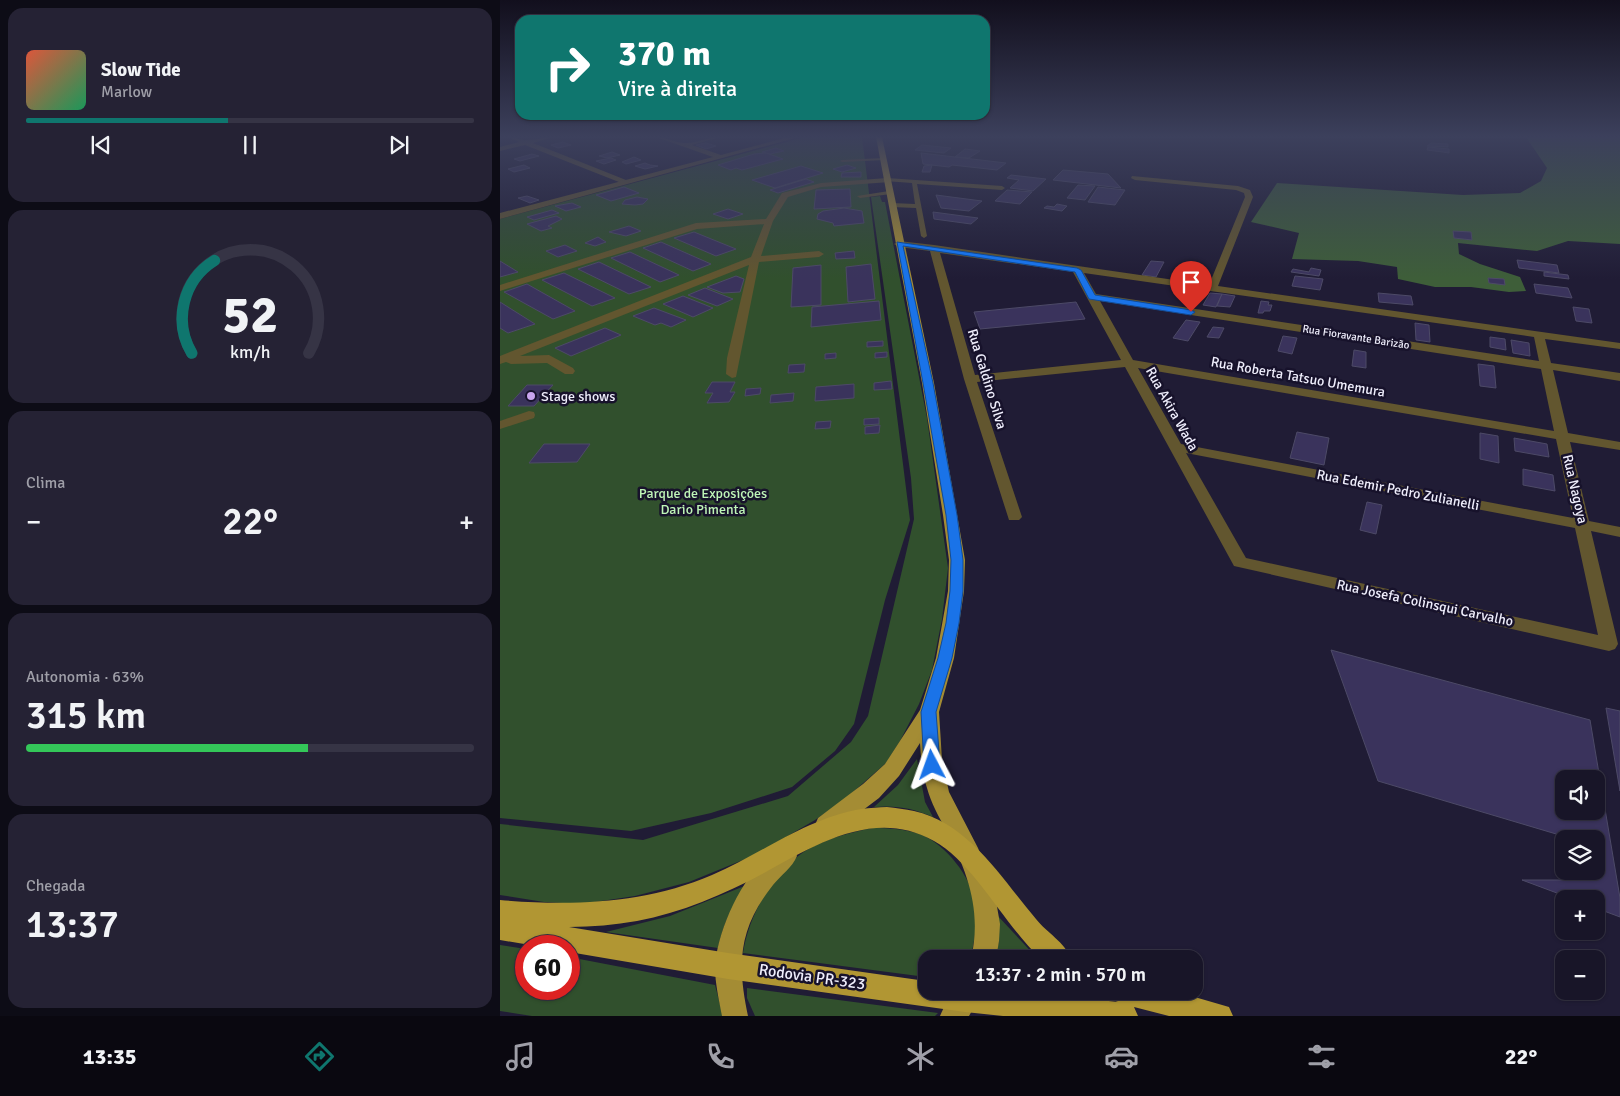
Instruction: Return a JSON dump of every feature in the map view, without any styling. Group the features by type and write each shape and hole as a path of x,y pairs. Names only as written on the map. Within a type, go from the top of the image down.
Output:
{"highway":[{"path":"500,912 545,916 616,914 661,904 698,892 729,879 813,835 846,822 868,817 888,816 921,823 944,834 972,860 1030,932 1049,950"},
{"name":"Rodovia PR-323","path":"500,928 728,966 963,1002 1125,1016"},
{"path":"1157,1000 1220,1016"}],"main road":[{"path":"735,1016 728,966 734,934 755,888 776,862 871,791 892,770 929,712 945,658 952,623 957,560 951,515 928,383 887,184"},
{"path":"929,712 932,765 938,790 972,860 987,904 985,950"}],"street":[{"path":"500,216 618,184"},
{"path":"1201,184 1238,188 1247,192 1250,197 1212,289"},
{"path":"732,374 734,352 755,259 769,221 781,198 792,192 821,185 889,193"},
{"path":"500,208 511,213"},
{"path":"500,288 696,226 769,221"},
{"path":"899,244 1620,346"},
{"name":"Rua Galdino Silva","path":"934,248 970,379 1014,517"},
{"path":"500,361 755,259 819,254"},
{"name":"Rua Akira Wada","path":"1077,270 1240,562"},
{"name":"Rua Fioravante Barizão","path":"1092,297 1620,377"},
{"name":"Rua Nagoya","path":"1539,335 1609,644"},
{"path":"549,359 546,351 560,336"},
{"path":"500,361 526,358 549,359 569,371"},
{"name":"Rua Roberta Tatsuo Umemura","path":"970,379 1129,363 1620,446"},
{"path":"500,425 529,415"},
{"name":"Rua Edemir Pedro Zulianelli","path":"1176,446 1620,532"},
{"name":"Rua Josefa Colinsqui Carvalho","path":"1240,562 1609,644"}],"lane":[{"path":"860,196 889,193 909,184"},
{"path":"915,184 924,236"},
{"path":"949,184 1002,188"},
{"path":"889,193 919,206"}],"green space":[{"name":"Parque de Exposições Dario Pimenta","path":"629,184 868,184 910,520 885,600 854,724 835,751 792,787 711,813 631,831 500,818 500,219"},
{"path":"1276,184 1463,195 1520,193 1535,184 1620,184 1620,244 1568,241 1537,251 1458,243 1459,254 1480,264 1520,277 1526,291 1509,292 1471,287 1435,287 1398,279 1397,267 1358,261 1292,259 1299,233 1251,222"},
{"path":"880,196 882,202 885,202 927,418 948,568 942,619 932,670 919,704 900,741 886,763 845,799 815,820 755,855 689,882 635,896 581,904 544,902 500,895 500,824 643,840 788,796 851,742 868,716 914,519 911,478 871,197"},
{"path":"917,759 925,802 933,817 904,808 874,807 898,785"},
{"path":"873,828 910,831 931,840 948,854 963,872 973,892 976,930 972,950 918,950 918,976 743,953 751,923 758,908 766,893 786,867 817,844 857,831"},
{"path":"747,885 729,915 718,948 606,932 670,916"},
{"path":"997,915 1030,950 997,950 999,939"},
{"path":"500,945 515,947 515,1000 580,1000 580,959 715,985 723,1016 532,1016 500,1011"},
{"path":"747,988 938,1013 935,1016 755,1016 747,998"}],"building":[{"path":"765,184 786,184 775,188"},
{"path":"788,184 806,184 778,193 770,190"},
{"path":"1014,184 1040,184 1033,191 1010,188"},
{"path":"1091,184 1118,184 1121,188"},
{"path":"1078,185 1095,186 1085,200 1067,198"},
{"path":"624,187 639,193 611,201 596,195"},
{"path":"1098,187 1125,190 1115,205 1088,202"},
{"path":"850,189 851,207 814,209 816,190"},
{"path":"1007,190 1032,192 1020,204 995,201"},
{"path":"936,195 982,201 969,211 941,208"},
{"path":"527,196 539,200 530,203 518,198"},
{"path":"637,197 648,199 643,204 622,204 625,200"},
{"path":"572,203 581,207 566,211 555,206"},
{"path":"1057,204 1067,206 1062,211 1044,208 1047,206 1054,207"},
{"path":"844,208 862,211 864,223 834,226 833,223 817,219 818,214 823,211"},
{"path":"728,209 743,214 728,219 713,214"},
{"path":"552,210 559,213 534,220 527,217"},
{"path":"933,212 978,218 971,224 934,219"},
{"path":"556,216 562,219 548,226 552,228 541,231 527,224"},
{"path":"629,226 641,231 626,236 609,232"},
{"path":"1453,231 1471,232 1472,240 1454,238"},
{"path":"694,232 736,249 716,256 674,238"},
{"path":"598,237 606,242 595,246 585,243"},
{"path":"661,242 711,264 693,271 643,248"},
{"path":"565,245 577,251 558,257 546,251"},
{"path":"854,251 855,258 836,259 835,253"},
{"path":"630,252 679,275 660,282 611,258"},
{"path":"1517,260 1557,265 1559,273 1519,268"},
{"path":"500,261 518,272 500,277"},
{"path":"1151,261 1164,262 1156,277 1142,275"},
{"path":"599,262 651,287 629,294 578,269"},
{"path":"871,264 875,299 848,302 846,267"},
{"path":"821,265 821,305 791,307 793,268"},
{"path":"1311,268 1321,270 1319,276 1291,272 1293,269 1309,272"},
{"path":"1544,272 1568,275 1569,279 1544,276"},
{"path":"564,273 615,298 592,306 542,280"},
{"path":"736,276 744,279 740,292 723,293 707,287"},
{"path":"1295,276 1323,279 1320,290 1292,286"},
{"path":"1488,278 1504,279 1505,285 1489,283"},
{"path":"527,284 575,311 553,319 504,292"},
{"path":"1534,284 1568,288 1572,298 1536,293"},
{"path":"705,288 733,299 717,306 688,295"},
{"path":"1210,293 1222,294 1216,307 1203,305"},
{"path":"1378,293 1411,296 1413,305 1379,302"},
{"path":"1222,294 1235,296 1230,307 1217,306"},
{"path":"683,296 713,308 693,317 663,304"},
{"path":"879,301 881,320 811,327 812,307"},
{"path":"1261,301 1269,302 1268,305 1272,305 1270,311 1258,313"},
{"path":"500,302 535,324 508,333 500,328"},
{"path":"1076,302 1085,319 980,329 974,312"},
{"path":"1573,307 1589,309 1592,323 1576,321"},
{"path":"654,308 686,320 671,327 661,323 655,325 633,316"},
{"path":"1186,320 1200,322 1188,341 1173,338"},
{"path":"1415,323 1429,325 1430,342 1416,340"},
{"path":"1213,327 1224,328 1219,338 1207,337"},
{"path":"605,328 621,335 571,356 555,348"},
{"path":"1283,336 1297,338 1292,354 1278,351"},
{"path":"1490,337 1505,339 1506,350 1490,347"},
{"path":"1511,340 1529,343 1530,356 1513,353"},
{"path":"883,341 883,346 867,347 867,342"},
{"path":"1354,350 1366,352 1366,368 1352,366"},
{"path":"887,352 887,357 875,358 875,353"},
{"path":"836,353 836,358 825,359 825,354"},
{"path":"805,364 804,372 788,373 789,365"},
{"path":"1478,364 1494,366 1496,388 1480,386"},
{"path":"891,381 892,389 874,390 874,383"},
{"path":"712,382 735,382 730,392 735,392 729,402 707,403 713,393 705,393"},
{"path":"854,384 854,398 815,401 816,387"},
{"name":"Stage shows","path":"527,385 553,385 534,406 508,406"},
{"path":"761,388 760,394 745,396 746,389"},
{"path":"794,393 793,401 770,403 771,395"},
{"path":"879,418 879,424 864,425 864,419"},
{"path":"831,421 830,428 815,429 816,422"},
{"path":"880,425 879,433 865,434 865,427"},
{"path":"1297,432 1329,438 1324,465 1290,458"},
{"path":"1480,433 1498,436 1499,463 1480,459"},
{"path":"1514,438 1547,444 1549,457 1515,451"},
{"path":"544,444 590,444 577,462 529,463"},
{"path":"1523,469 1553,475 1555,491 1523,485"},
{"path":"1367,502 1382,505 1376,534 1360,530"},
{"path":"1331,650 1590,720 1598,770 1555,770 1555,820 1605,820 1605,809 1620,898 1620,917 1605,911 1605,890 1555,890 1555,892 1522,880 1605,880 1605,830 1555,830 1555,834 1378,781"},
{"path":"1606,708 1620,711 1620,791"}],"place":[{"name":"Stage shows","path":"531,396"}],"route":[{"path":"932,765 929,712 945,658 952,623 957,560 928,383 899,244 1077,270 1092,297 1191,312"}]}
